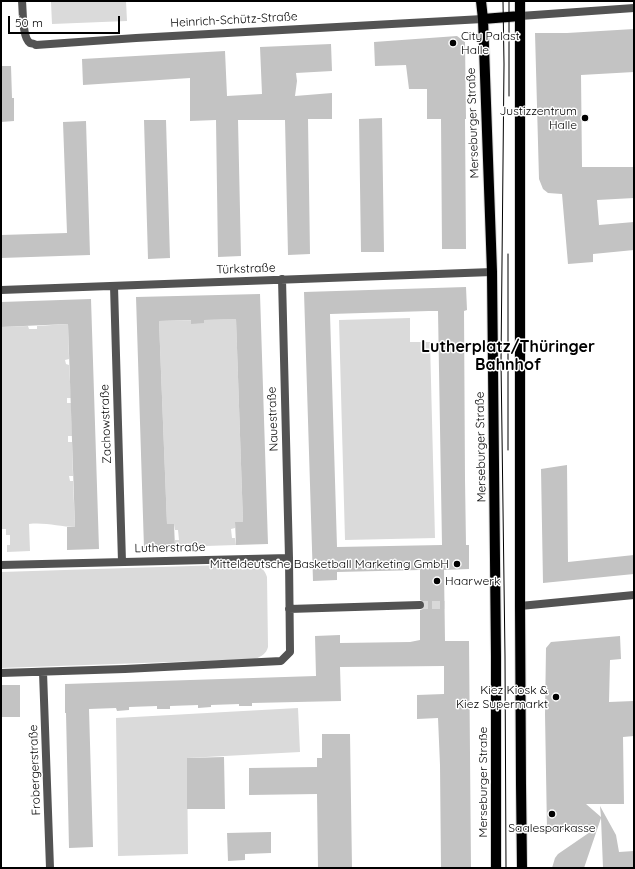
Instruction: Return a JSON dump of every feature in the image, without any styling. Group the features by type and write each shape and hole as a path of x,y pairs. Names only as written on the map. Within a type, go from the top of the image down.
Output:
{"main road":[{"name":"Merseburger Straße","path":"481,1 492,272 496,656 496,868"},
{"path":"520,1 520,606 522,868"},
{"path":"482,19 520,16"}],"street":[{"name":"Heinrich-Schütz-Straße","path":"22,1 26,38 30,43 36,45 482,19"},
{"path":"520,16 634,8"},
{"name":"Türkstraße","path":"1,290 492,272"},
{"name":"Nauestraße","path":"282,279 289,558"},
{"name":"Zachowstraße","path":"114,286 122,562"},
{"path":"1,673 125,669 281,661 290,652 289,558"},
{"name":"Lutherstraße","path":"1,565 289,558"},
{"path":"520,606 634,595"},
{"path":"290,609 420,605"},
{"name":"Frobergerstraße","path":"43,672 50,868"}],"shaded area":[{"path":"126,1 127,21 52,24 51,2"},
{"path":"410,318 410,342 430,342 435,538 345,540 339,320"},
{"path":"236,319 243,522 235,522 235,528 231,529 232,538 235,538 236,545 175,547 175,540 179,540 178,530 175,530 174,524 167,524 159,321"},
{"path":"68,324 69,359 65,360 66,364 69,365 71,398 67,398 67,403 71,403 72,436 68,436 68,442 72,442 73,476 69,476 70,481 73,481 75,527 29,524 30,551 7,552 7,545 10,545 10,535 6,535 6,529 1,529 1,327 28,326 29,329 37,329 37,326"},
{"path":"255,564 263,569 267,577 268,647 260,657 255,659 1,668 1,572"},
{"path":"298,708 300,752 187,758 188,854 118,856 116,718"}],"building":[{"name":"Justizzentrum Halle","path":"634,29 634,72 581,75 582,167 634,167 634,198 597,200 599,225 634,222 634,250 593,254 593,262 568,264 562,194 548,193 543,189 539,179 535,33 567,33"},
{"path":"457,36 465,42 466,249 442,249 441,119 427,119 427,89 409,89 406,65 375,66 374,42"},
{"path":"331,44 332,71 296,73 297,81 295,96 332,93 332,119 308,119 310,254 288,255 285,120 238,120 241,256 218,257 216,120 190,121 190,78 83,85 82,59 225,51 227,96 262,94 260,47"},
{"path":"1,66 11,66 12,98 14,98 14,121 1,122"},
{"path":"382,118 384,252 361,252 359,119"},
{"path":"144,120 166,120 170,258 148,259"},
{"path":"86,121 90,255 1,258 1,235 67,233 63,122"},
{"path":"466,287 467,310 464,311 465,480 466,545 469,545 469,569 444,570 445,641 469,641 471,868 441,868 438,718 417,719 417,695 444,694 444,666 340,667 341,701 252,703 252,706 239,706 239,704 211,705 211,707 198,708 198,705 170,706 170,709 157,709 157,706 129,707 129,710 117,711 116,708 89,709 93,847 69,848 65,684 316,676 315,636 340,635 340,643 410,642 420,640 420,610 423,609 425,605 424,602 420,600 420,570 337,572 337,580 313,581 304,292","holes":["438,311 442,545 337,547 330,314"]},
{"path":"260,294 268,544 236,545 235,522 243,522 236,319 204,320 204,323 191,324 191,320 159,321 167,524 174,524 175,547 144,548 136,297"},
{"path":"91,299 99,549 67,550 67,527 75,527 68,324 1,327 1,302"},
{"path":"567,465 568,562 634,555 634,574 543,583 541,469"},
{"path":"620,636 621,659 610,660 609,702 634,701 634,736 623,737 624,804 586,804 601,817 600,806 616,835 619,852 634,851 634,868 603,868 601,818 584,868 552,868 558,854 593,830 547,830 545,714 546,648 551,642"},
{"path":"1,685 20,685 20,717 1,717"},
{"path":"322,734 350,734 352,868 318,868 317,794 249,795 249,768 317,767 317,758 322,758"},
{"path":"224,757 225,809 187,809 187,758"},
{"path":"271,832 271,853 245,854 245,860 228,861 227,833"}],"tunnel":[{"path":"420,605 445,605"}],"tram line":[{"path":"503,1 504,64 501,361 506,868"},
{"path":"509,1 509,96"},
{"path":"508,254 508,450"}],"place":[{"name":"City Palast Halle","path":"453,43"},
{"name":"Justizzentrum Halle","path":"585,118"},
{"name":"Mitteldeutsche Basketball Marketing GmbH","path":"457,564"},
{"name":"Haarwerk","path":"437,581"},
{"name":"Kiez Kiosk & Kiez Supermarkt","path":"556,697"},
{"name":"Saalesparkasse","path":"552,814"}],"district":[{"name":"Lutherplatz/Thüringer Bahnhof","path":"508,356"}]}
